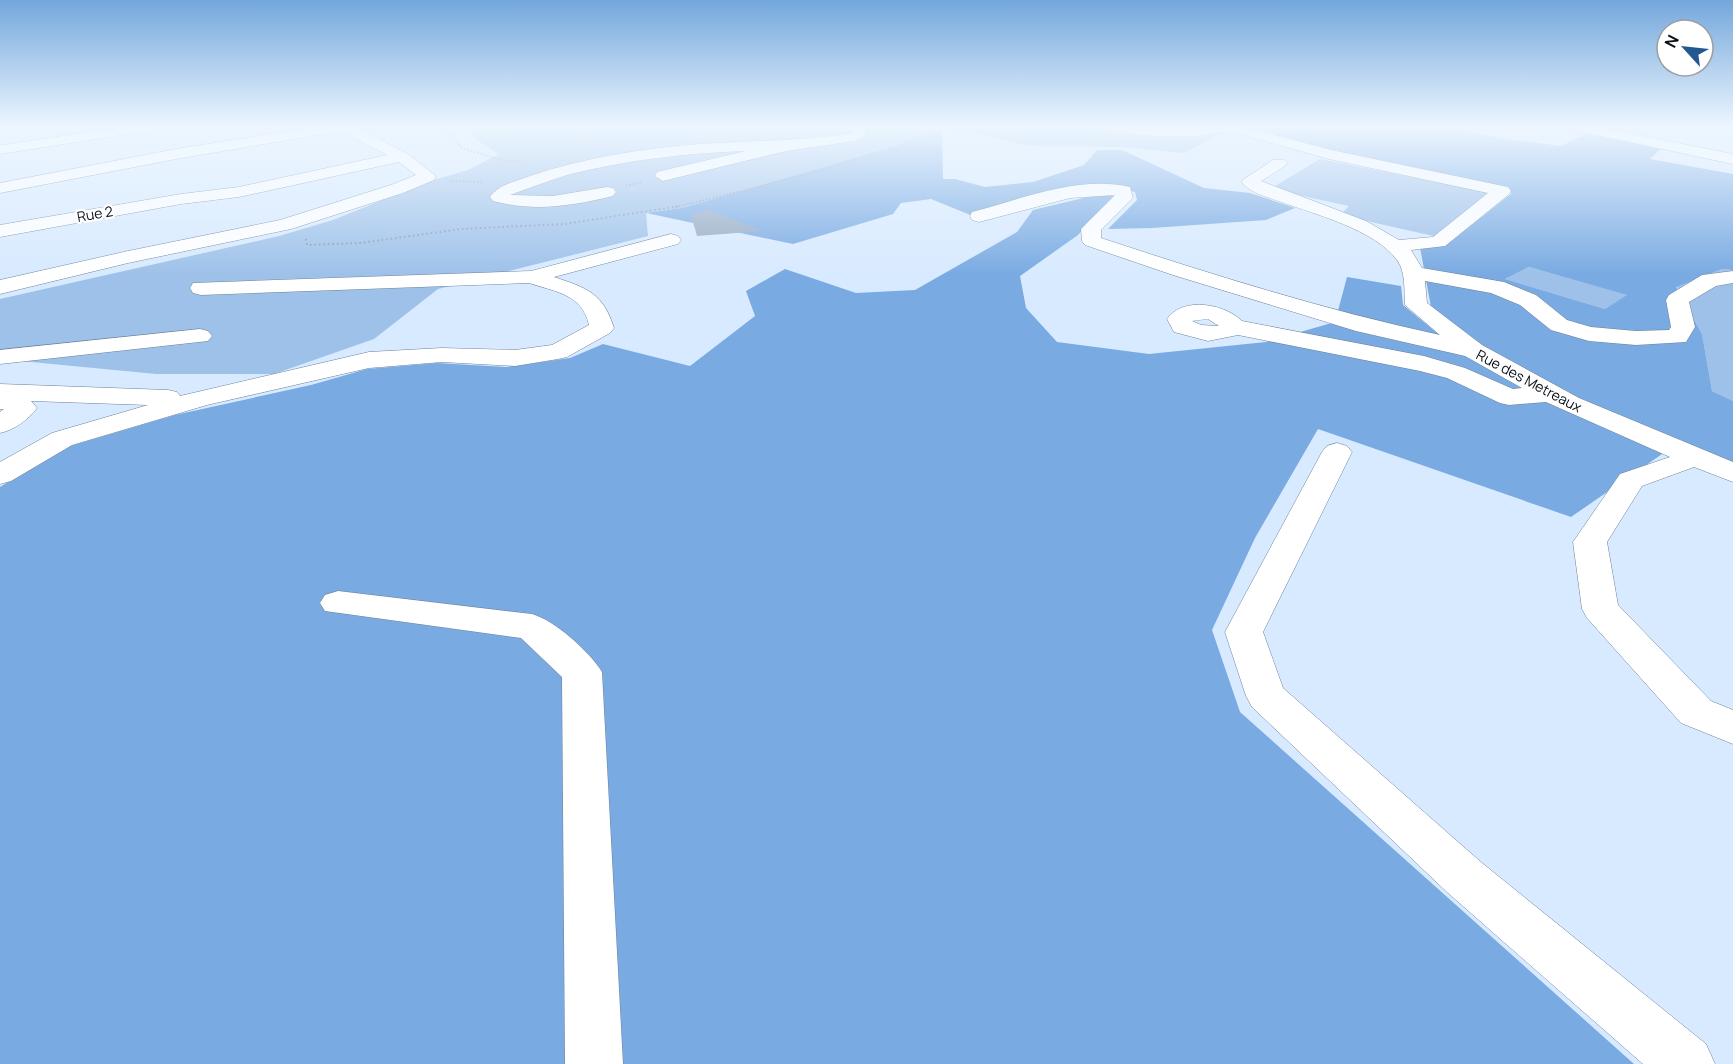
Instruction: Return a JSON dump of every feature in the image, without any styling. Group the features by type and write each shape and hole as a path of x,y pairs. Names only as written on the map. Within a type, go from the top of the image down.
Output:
{"street":[{"path":"0,188 63,176"},
{"name":"Rue 2","path":"0,231 181,199 239,192 315,176"},
{"path":"0,287 128,257 284,225 397,189 428,176"},
{"path":"551,176 504,191 500,196 515,202 531,202 607,192"},
{"path":"1258,176 1249,181 1262,189 1358,226 1405,258 1496,287 1528,300 1558,325 1589,334 1636,338 1677,337 1683,327 1677,300 1710,280 1733,277"},
{"path":"1405,258 1438,242 1502,191 1430,176"},
{"path":"979,216 1081,191 1104,188 1124,191 1124,198 1091,229 1092,241 1180,271 1364,326 1473,350"},
{"path":"201,288 531,277 671,240"},
{"name":"Rue des Metreaux","path":"1405,258 1416,305 1473,350 1569,404 1685,459 1733,473"},
{"path":"580,293 579,272 583,263"},
{"path":"0,392 125,409 200,399 369,360 442,355 516,358 558,352 602,328 597,310 580,293 531,277"},
{"path":"1234,327 1424,364 1456,373 1509,397 1550,394"},
{"path":"0,357 200,336"},
{"path":"0,401 13,400 23,408 0,425"},
{"path":"0,475 62,439 125,409"},
{"path":"1338,452 1244,632 1266,696 1465,878 1686,1064"},
{"path":"1685,459 1631,480 1590,542 1600,609 1696,712 1733,728"},
{"path":"338,603 532,627 582,672 594,1064"}],"path":[{"path":"740,194 805,176"}],"shaded area":[{"path":"449,176 793,176 682,208 646,213 648,236 438,289 374,339 274,374 156,374 0,359 0,299 279,236 333,220 427,182"},
{"path":"793,176 943,176 943,179 955,179 985,187 1033,182 1052,176 1177,176 1204,188 1250,193 1295,208 1266,220 1108,229 1137,200 1135,192 1112,186 973,216 931,199 901,203 893,214 793,244 646,213 682,208"},
{"path":"1292,176 1404,176 1492,193 1438,237 1340,215 1349,206 1270,189"},
{"path":"1421,176 1733,176 1733,270 1722,269 1676,287 1702,334 1712,391 1733,401 1733,466 1577,398 1485,347 1431,307 1419,242 1445,246 1512,193","holes":["1529,267 1627,295 1605,309 1505,279"]},
{"path":"1096,195 1115,196 1078,235 1020,276 1026,308 1057,342 1149,354 1266,342 1335,322 1347,277 1401,286 1403,305 1447,341 1665,452 1571,517 1318,429 1255,538 1212,630 1240,712 1634,1064 0,1064 0,487 60,449 175,415 311,385 367,369 437,363 506,367 570,358 603,344 690,366 755,316 746,291 785,269 856,293 915,290 1017,232 1033,210"},
{"path":"1529,267 1628,295 1605,309 1505,279"},
{"path":"1722,269 1733,270 1733,401 1712,391 1702,334 1676,286"}],"building":[{"path":"709,210 762,231 697,236 691,215"}]}
